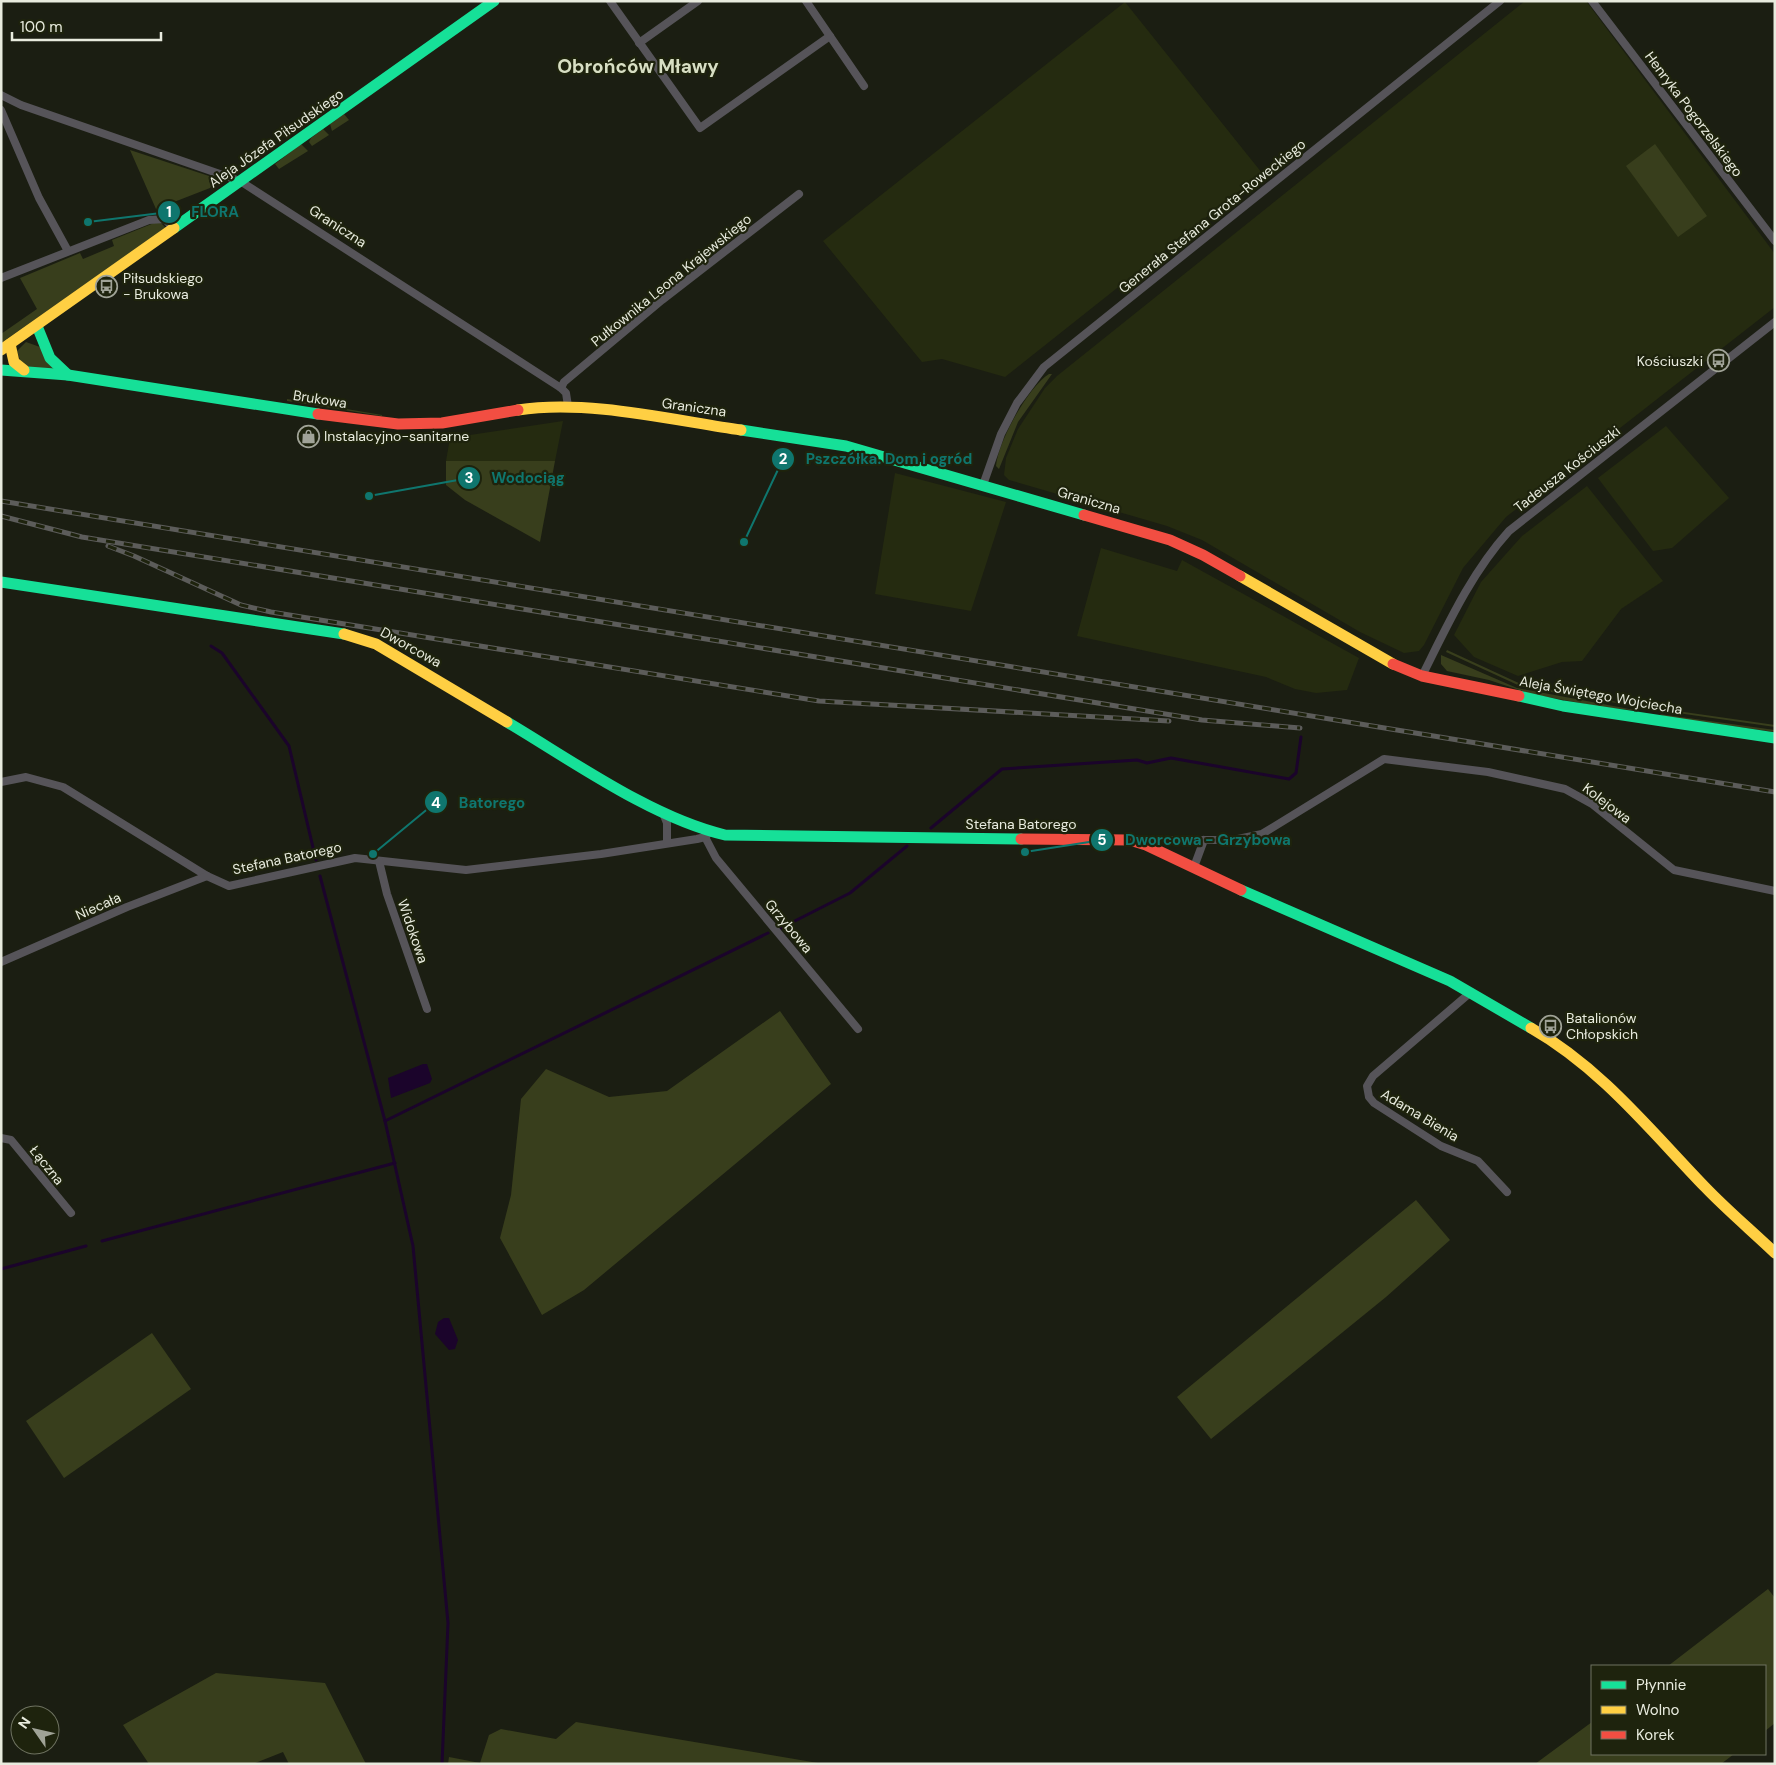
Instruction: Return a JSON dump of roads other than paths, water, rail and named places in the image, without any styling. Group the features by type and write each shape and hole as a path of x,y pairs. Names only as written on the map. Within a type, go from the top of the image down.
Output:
{"street":[{"name":"Aleja Józefa Piłsudskiego","path":"5,347 494,1"},
{"path":"610,1 700,128 830,36"},
{"path":"639,43 698,1"},
{"path":"806,1 864,86"},
{"name":"Generała Stefana Grota-Roweckiego","path":"983,485 1001,434 1017,403 1044,367 1500,1"},
{"name":"Henryka Pogorzelskiego","path":"1592,1 1775,241"},
{"name":"Graniczna","path":"1,95 21,105 240,181 561,388"},
{"path":"1,110 39,198 68,251"},
{"name":"Pułkownika Leona Krajewskiego","path":"561,388 564,382 662,300 799,194"},
{"path":"1,278 159,218 165,219 174,229"},
{"name":"Tadeusza Kościuszki","path":"1422,676 1472,582 1496,545 1509,531 1775,322"},
{"path":"36,326 50,358 68,375"},
{"path":"5,347 14,362 24,370"},
{"name":"Brukowa","path":"1,370 24,370 50,375 68,375 364,421 398,424 442,423 521,409 568,406"},
{"path":"561,388 566,393 568,406"},
{"name":"Graniczna","path":"568,406 846,446 1170,540 1203,556 1402,669 1422,676"},
{"name":"Dworcowa","path":"1,582 340,633 376,644 663,813 707,835"},
{"name":"Aleja Świętego Wojciecha","path":"1422,676 1472,685 1562,706 1775,738"},
{"name":"Stefana Batorego","path":"1,782 26,777 63,787 207,876 229,886 355,858 466,870 601,854 707,835 1130,840 1146,844 1157,840 1233,840 1262,834 1384,759"},
{"name":"Kolejowa","path":"1384,759 1488,772 1565,789 1592,804 1674,870 1775,891"},
{"path":"663,813 667,823 667,843"},
{"name":"Grzybowa","path":"707,835 716,858 858,1029"},
{"path":"1194,867 1204,840"},
{"path":"1146,844 1277,907 1471,992 1545,1036 1594,1072 1617,1093 1707,1189 1775,1253"},
{"name":"Widokowa","path":"379,861 387,894 427,1009"},
{"name":"Niecała","path":"1,962 127,907 207,876"},
{"name":"Adama Bienia","path":"1471,992 1373,1076 1367,1086 1368,1092 1374,1104 1384,1111 1441,1146 1478,1161 1507,1192"},
{"name":"Łączna","path":"1,1138 11,1140 71,1213"}],"waterway":[{"path":"211,646 222,653 289,746 316,860"},
{"path":"931,828 1002,769 1137,760 1147,763 1171,758 1289,779 1296,773 1301,737"},
{"path":"781,928 850,893 907,846"},
{"path":"320,876 385,1121"},
{"path":"442,1764 448,1623 413,1246 385,1121 768,933"},
{"path":"102,1241 395,1163"},
{"path":"1,1269 86,1246"}],"railway":[{"path":"1,501 1775,792"},
{"path":"1,516 82,537 1202,720 1300,728"},
{"path":"108,546 241,605 271,612 819,701 1169,721"}],"place":[{"name":"FLORA","path":"88,222"},
{"name":"Piłsudskiego - Brukowa","path":"107,286"},
{"name":"Kościuszki","path":"1719,361"},
{"name":"Instalacyjno-sanitarne","path":"308,436"},
{"name":"Wodociąg","path":"369,496"},
{"name":"Pszczółka. Dom i ogród","path":"744,542"},
{"name":"Dworcowa - Grzybowa","path":"1025,852"},
{"name":"Batorego","path":"373,854"},
{"name":"Batalionów Chłopskich","path":"1550,1026"}],"district":[{"name":"Obrońców Mławy","path":"638,66"}]}
